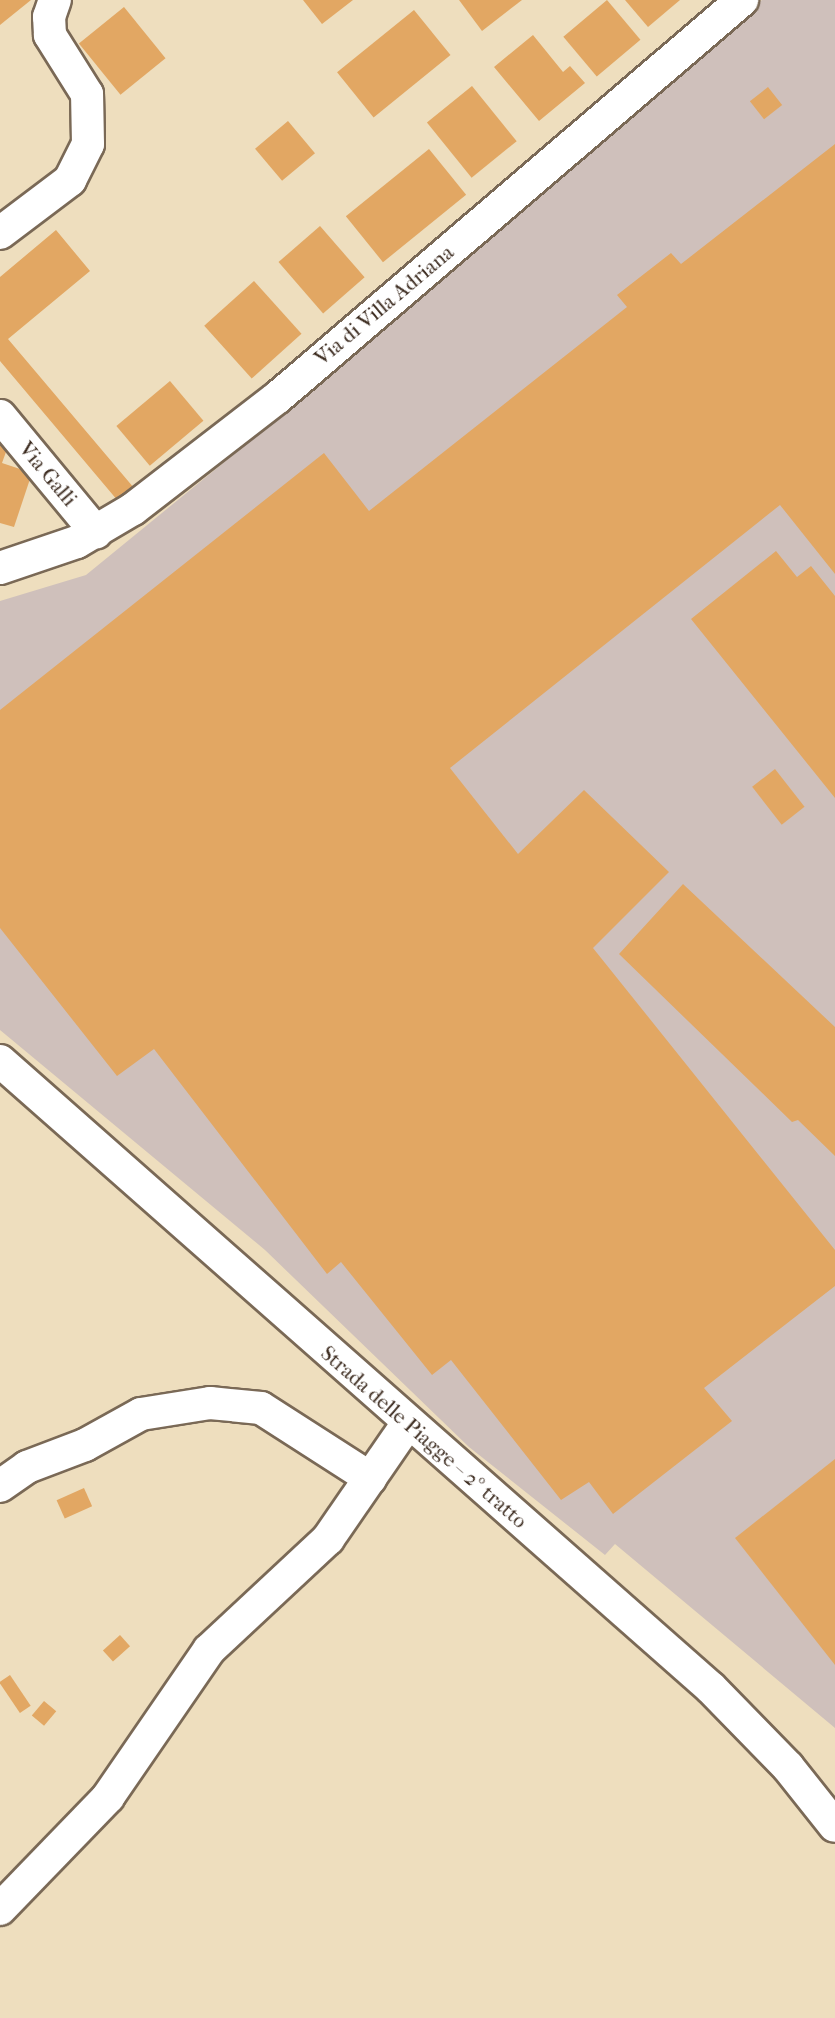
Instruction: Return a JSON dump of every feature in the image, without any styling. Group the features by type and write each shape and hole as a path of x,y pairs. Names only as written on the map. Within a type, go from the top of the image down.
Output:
{"street":[{"path":"0,233 71,180 88,144 87,94 50,35 55,0"},
{"name":"Via di Villa Adriana","path":"0,568 96,532 133,509 278,397 742,0"},
{"name":"Via Galli","path":"0,416 96,532"},
{"name":"Strada delle Piagge – 2º tratto","path":"0,1061 711,1688 788,1767 835,1826"},
{"path":"0,1486 27,1467 85,1445 141,1414 210,1403 261,1408 370,1478"},
{"path":"0,1909 108,1797 209,1650 328,1539 408,1423"}],"shaded area":[{"path":"762,0 835,0 835,1728 615,1544 605,1555 469,1447 265,1250 0,1030 0,601 86,575 266,428"}],"building":[{"path":"0,0 31,0 0,25"},
{"path":"303,0 353,0 322,24"},
{"path":"459,0 522,0 482,31"},
{"path":"607,0 640,40 597,76 563,37"},
{"path":"625,0 680,0 648,27"},
{"path":"124,7 166,58 120,95 79,44"},
{"path":"414,10 451,55 374,117 337,72"},
{"path":"533,35 563,72 570,66 585,83 539,121 494,67"},
{"path":"472,86 517,141 472,178 427,123"},
{"path":"768,87 782,105 764,119 750,101"},
{"path":"288,121 315,153 282,181 255,149"},
{"path":"835,144 835,574 780,505 450,768 518,854 584,790 669,872 593,948 835,1250 835,1286 704,1388 732,1421 613,1514 589,1482 561,1500 451,1360 432,1375 341,1262 327,1274 154,1049 117,1076 0,928 0,710 324,453 369,511 627,307 617,295 671,253 681,264"},
{"path":"429,149 466,195 383,262 346,216"},
{"path":"320,226 365,277 323,313 278,262"},
{"path":"56,230 90,271 8,339 134,488 118,501 0,361 0,277"},
{"path":"254,281 302,334 252,379 204,326"},
{"path":"170,381 203,421 150,466 116,426"},
{"path":"0,434 11,438 2,463 32,473 14,527 0,523"},
{"path":"776,551 797,577 811,566 835,596 835,798 691,619"},
{"path":"775,769 805,807 782,825 752,787"},
{"path":"683,884 835,1027 835,1156 798,1120 792,1122 619,954"},
{"path":"835,1459 835,1665 735,1538"},
{"path":"84,1488 92,1506 65,1518 57,1500"},
{"path":"120,1635 130,1646 113,1662 103,1650"},
{"path":"10,1675 31,1706 20,1713 0,1683"},
{"path":"44,1701 56,1711 44,1726 32,1716"}]}
